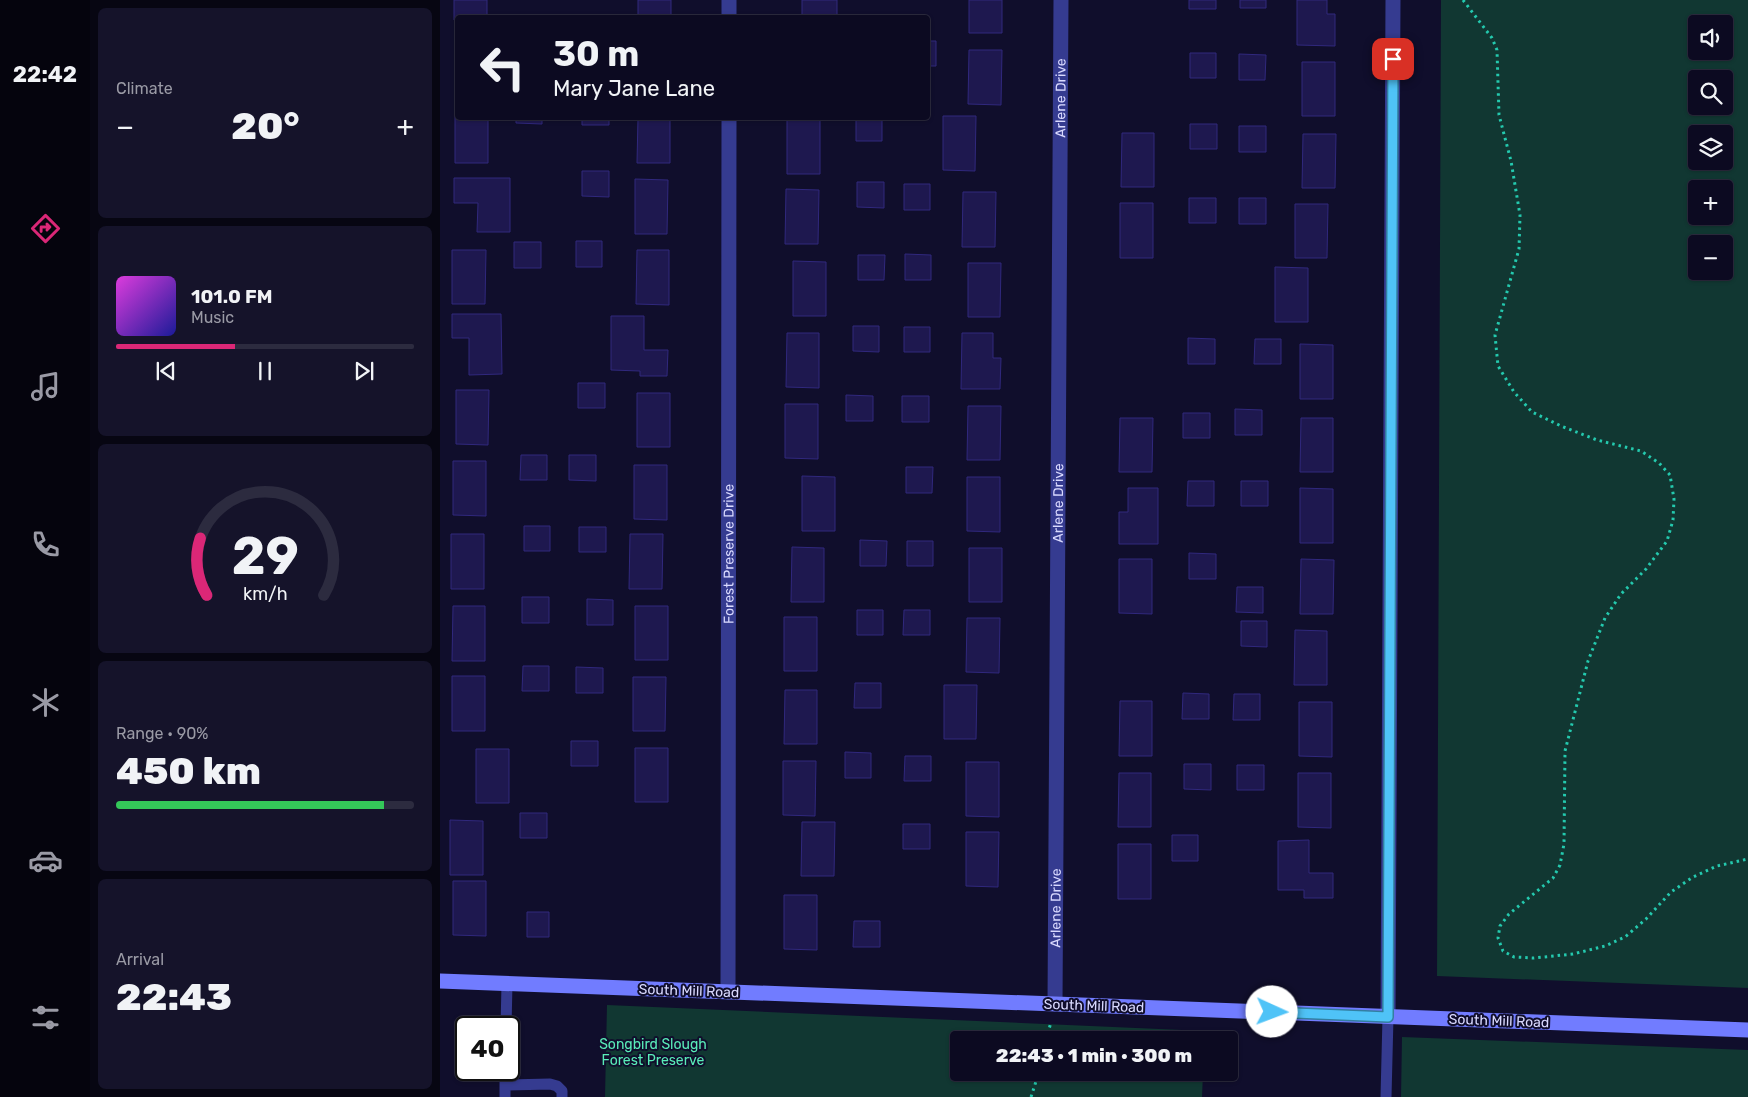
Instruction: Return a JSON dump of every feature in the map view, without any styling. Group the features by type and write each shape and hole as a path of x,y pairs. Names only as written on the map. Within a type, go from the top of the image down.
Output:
{"street":[{"path":"729,0 729,15"},
{"name":"Arlene Drive","path":"1055,1004 1060,0"},
{"path":"1388,1017 1393,0"},
{"name":"Forest Preserve Drive","path":"728,992 729,120"},
{"name":"South Mill Road","path":"440,981 1748,1030"}],"lane":[{"path":"506,1016 507,984"},
{"path":"1386,1097 1388,1017"},
{"path":"505,1081 505,1097"},
{"path":"505,1085 550,1084 557,1086 562,1091 562,1097"}],"path":[{"path":"1463,0 1492,38 1497,50 1498,115 1511,161 1520,215 1519,249 1495,335 1498,366 1514,392 1532,412 1597,440 1640,451 1659,463 1670,475 1674,499 1667,541 1646,569 1621,594 1605,618 1588,662 1565,751 1564,844 1560,865 1553,878 1509,914 1500,926 1498,938 1503,951 1514,958 1573,954 1605,946 1625,937 1646,919 1671,892 1693,877 1717,866 1748,860"},
{"path":"1032,1097 1036,1081"}],"green space":[{"path":"1441,0 1748,0 1748,988 1437,976"},
{"name":"Songbird Slough Forest Preserve","path":"607,1005 1205,1031 950,1031 950,1081 1203,1081 1202,1097 605,1097"},
{"path":"1402,1037 1748,1050 1748,1097 1401,1097"}],"building":[{"path":"454,0 487,0 487,15 455,15 454,20"},
{"path":"638,0 671,0 671,15 638,15"},
{"path":"802,0 837,0 837,15 802,15"},
{"path":"969,0 1002,0 1002,33 969,33"},
{"path":"1189,0 1216,0 1216,9 1189,9"},
{"path":"1240,0 1266,0 1266,8 1240,8"},
{"path":"1297,0 1327,0 1327,14 1335,14 1335,46 1297,45"},
{"path":"930,41 936,41 936,66 930,66"},
{"path":"969,50 1002,50 1001,105 968,104"},
{"path":"1190,53 1216,53 1216,78 1190,78"},
{"path":"1239,54 1266,55 1265,80 1239,80"},
{"path":"1302,62 1335,62 1335,116 1302,116"},
{"path":"943,116 976,116 975,171 943,170"},
{"path":"455,120 488,120 488,163 455,163"},
{"path":"516,120 542,120 542,124 516,123"},
{"path":"582,120 609,120 609,125 582,125"},
{"path":"638,120 670,120 670,163 637,163"},
{"path":"787,120 820,120 820,174 787,174"},
{"path":"856,120 882,120 882,141 856,141"},
{"path":"1190,124 1217,124 1217,149 1190,149"},
{"path":"1239,126 1266,126 1266,152 1239,152"},
{"path":"1122,133 1154,133 1154,187 1121,187"},
{"path":"1303,134 1336,134 1335,188 1302,188"},
{"path":"582,171 609,171 609,197 582,196"},
{"path":"454,178 510,178 510,232 477,232 478,203 454,203"},
{"path":"635,179 668,180 667,234 635,234"},
{"path":"857,182 884,182 884,208 857,207"},
{"path":"904,184 930,184 930,210 904,210"},
{"path":"786,189 819,190 818,244 785,244"},
{"path":"963,192 996,192 995,247 962,247"},
{"path":"1189,198 1216,198 1216,223 1189,223"},
{"path":"1239,198 1266,198 1266,224 1239,224"},
{"path":"1120,203 1153,203 1153,258 1120,258"},
{"path":"1295,204 1328,204 1327,258 1295,258"},
{"path":"576,241 602,241 602,267 576,267"},
{"path":"514,242 541,242 541,268 514,268"},
{"path":"452,250 486,250 485,304 452,304"},
{"path":"637,250 669,250 669,305 636,304"},
{"path":"905,254 931,255 931,280 905,280"},
{"path":"858,255 885,255 884,280 858,280"},
{"path":"793,261 826,262 826,316 793,316"},
{"path":"968,263 1001,263 1000,317 968,317"},
{"path":"1275,267 1308,268 1308,322 1275,322"},
{"path":"452,314 501,314 502,374 469,375 469,338 452,338"},
{"path":"611,316 644,316 644,350 668,350 667,376 640,376 640,371 611,370"},
{"path":"853,326 879,326 879,352 853,351"},
{"path":"904,327 930,327 930,352 904,352"},
{"path":"787,333 819,333 819,388 786,387"},
{"path":"962,333 993,333 993,358 1001,358 1000,389 961,389"},
{"path":"1188,338 1215,339 1215,364 1188,364"},
{"path":"1255,339 1281,339 1281,364 1254,364"},
{"path":"1300,344 1333,345 1333,399 1300,399"},
{"path":"578,383 605,383 605,408 578,408"},
{"path":"456,390 489,390 488,445 456,444"},
{"path":"637,393 670,393 670,447 637,447"},
{"path":"846,395 873,396 873,421 846,421"},
{"path":"902,396 929,396 929,422 902,422"},
{"path":"785,404 818,404 818,459 785,458"},
{"path":"968,406 1001,406 1000,460 967,460"},
{"path":"1235,409 1262,410 1262,435 1235,435"},
{"path":"1183,413 1210,413 1210,438 1183,438"},
{"path":"1120,418 1153,418 1152,472 1119,472"},
{"path":"1301,418 1333,418 1333,472 1300,472"},
{"path":"521,455 547,455 547,480 520,480"},
{"path":"569,455 596,455 596,481 569,480"},
{"path":"453,461 486,461 486,516 453,515"},
{"path":"634,465 667,465 667,520 634,519"},
{"path":"906,467 933,467 932,493 906,493"},
{"path":"802,476 835,477 835,531 802,531"},
{"path":"967,477 1000,477 1000,532 967,531"},
{"path":"1188,481 1214,481 1214,506 1187,506"},
{"path":"1241,481 1268,481 1268,506 1241,506"},
{"path":"1128,488 1158,488 1158,544 1119,544 1119,512 1128,512"},
{"path":"1300,488 1333,489 1333,543 1300,543"},
{"path":"524,526 550,526 550,551 524,551"},
{"path":"579,527 606,527 606,552 579,552"},
{"path":"451,534 484,534 484,589 451,589"},
{"path":"630,534 663,534 662,589 629,589"},
{"path":"860,540 887,541 886,566 860,566"},
{"path":"907,541 933,541 933,566 907,566"},
{"path":"792,547 824,548 824,602 791,602"},
{"path":"969,548 1002,548 1002,602 969,602"},
{"path":"1189,553 1216,554 1216,579 1189,579"},
{"path":"1119,559 1152,559 1152,614 1119,613"},
{"path":"1301,559 1334,560 1333,614 1300,614"},
{"path":"1237,587 1263,587 1263,613 1236,612"},
{"path":"522,597 549,597 549,623 522,623"},
{"path":"587,599 613,600 613,625 587,625"},
{"path":"453,606 485,606 485,661 452,661"},
{"path":"635,606 668,606 668,660 635,660"},
{"path":"857,610 883,610 883,635 857,635"},
{"path":"904,610 930,610 930,635 903,635"},
{"path":"784,617 817,617 817,671 784,671"},
{"path":"967,618 1000,618 999,673 966,672"},
{"path":"1241,621 1267,621 1267,647 1241,646"},
{"path":"1295,630 1327,631 1327,685 1294,685"},
{"path":"523,666 549,666 549,691 522,691"},
{"path":"576,667 603,668 603,693 576,693"},
{"path":"452,676 485,676 485,731 452,731"},
{"path":"633,677 666,677 665,731 633,731"},
{"path":"855,683 881,683 881,708 854,708"},
{"path":"944,685 977,685 976,739 944,739"},
{"path":"785,690 817,690 817,744 784,744"},
{"path":"1183,693 1209,694 1209,719 1182,719"},
{"path":"1234,694 1260,694 1260,720 1233,720"},
{"path":"1120,701 1152,701 1152,756 1119,756"},
{"path":"1299,702 1332,702 1332,757 1299,756"},
{"path":"571,741 598,741 598,766 571,766"},
{"path":"635,748 668,748 668,802 635,802"},
{"path":"476,749 509,749 509,803 476,803"},
{"path":"845,752 871,753 871,778 845,778"},
{"path":"905,756 931,756 931,781 904,781"},
{"path":"783,761 816,761 815,816 783,815"},
{"path":"966,762 999,762 999,817 966,816"},
{"path":"1184,764 1211,764 1211,790 1184,789"},
{"path":"1237,765 1264,765 1264,790 1237,790"},
{"path":"1119,773 1151,773 1151,827 1118,827"},
{"path":"1298,773 1331,773 1331,828 1298,827"},
{"path":"520,813 547,813 547,838 520,838"},
{"path":"450,820 483,821 483,875 450,875"},
{"path":"802,822 835,822 834,876 801,876"},
{"path":"903,824 930,824 930,849 903,849"},
{"path":"966,832 999,832 998,887 966,886"},
{"path":"1172,835 1198,835 1198,861 1172,861"},
{"path":"1309,840 1309,873 1333,873 1333,898 1304,898 1304,890 1278,890 1278,841"},
{"path":"1118,844 1151,844 1151,899 1118,899"},
{"path":"453,881 486,881 486,936 453,935"},
{"path":"784,895 817,895 817,950 784,949"},
{"path":"527,912 549,912 549,937 527,937"},
{"path":"854,921 880,921 880,947 853,947"}],"route":[{"path":"1272,1012 1388,1017 1393,59"}]}
